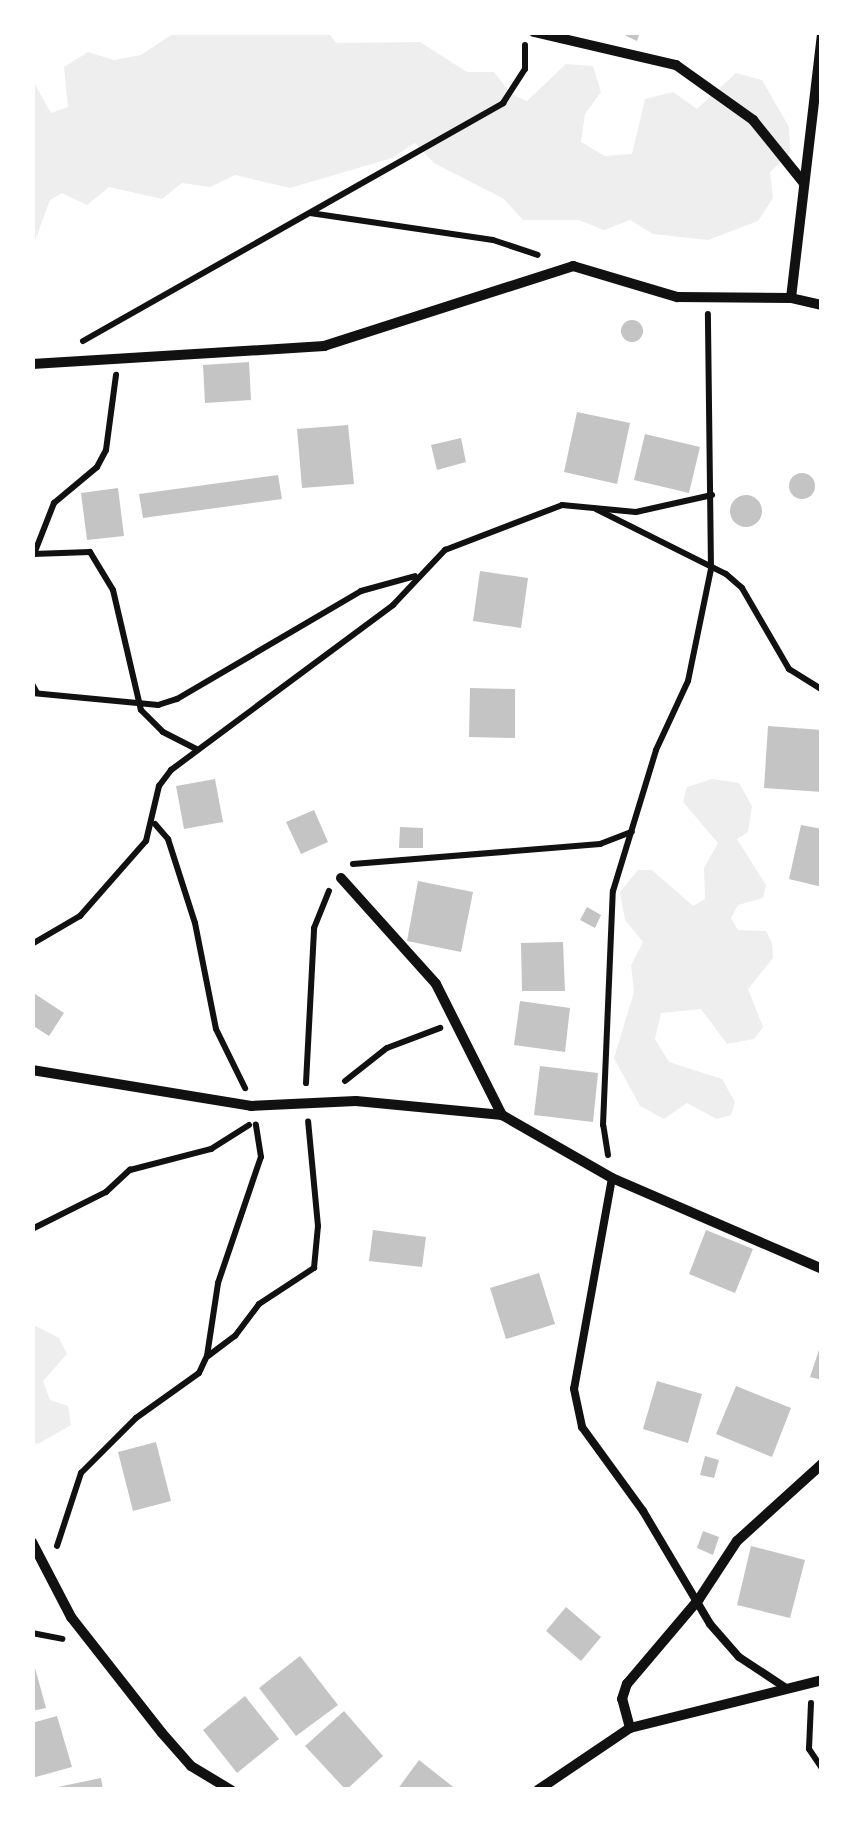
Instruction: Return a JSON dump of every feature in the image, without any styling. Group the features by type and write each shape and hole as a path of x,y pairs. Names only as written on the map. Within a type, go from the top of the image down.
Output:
{"street":[{"path":"534,32 676,65 753,120 802,182"},
{"path":"791,298 822,33"},
{"path":"32,364 64,358 324,346 572,266 678,297 791,298 822,306"},
{"path":"341,878 456,1016 502,1115"},
{"path":"32,1070 251,1106 356,1101 502,1115 612,1178 822,1269"},
{"path":"630,1728 622,1699 627,1684 699,1599 737,1541 822,1464"},
{"path":"32,1542 50,1583 181,1755 231,1790"},
{"path":"538,1790 630,1728 817,1681"}],"lane":[{"path":"612,1178 574,1389 582,1427 699,1599 710,1624 739,1657 786,1688"}],"path":[{"path":"64,358 102,325 504,103 525,69 525,32"},
{"path":"309,213 492,240 572,266"},
{"path":"612,1178 602,1125 613,891 656,750 688,680 711,569 708,298"},
{"path":"118,356 106,450 97,467 54,503 33,554 90,552 112,590 138,703 163,732 198,750"},
{"path":"32,944 94,902 155,824 159,786 198,750 392,605 444,550 562,505 636,512 712,495"},
{"path":"581,504 742,588 790,669 822,690"},
{"path":"32,684 35,693 138,703 177,699 361,591 416,576"},
{"path":"50,1583 81,1473 136,1418 199,1373 207,1356 218,1283 261,1158 251,1106 216,1029 196,923 168,839 155,824"},
{"path":"207,1356 234,1336 258,1304 314,1268 318,1226 306,1105 314,928 321,899 361,861 600,844 632,832"},
{"path":"306,1105 357,1066 449,1026 456,1016"},
{"path":"32,1229 106,1192 130,1170 211,1149 277,1106"},
{"path":"817,1681 809,1749 822,1768"}],"shaded area":[{"path":"174,33 329,33 336,43 420,42 467,72 494,72 511,94 527,101 566,64 593,66 601,92 585,114 581,142 605,156 632,154 645,99 673,92 697,109 736,73 762,80 789,127 790,153 770,172 773,198 758,221 708,240 653,234 630,220 604,230 579,220 523,220 504,199 434,163 415,143 392,158 290,188 235,175 210,187 182,183 162,199 109,187 87,205 62,193 50,200 33,246 32,79 51,113 68,107 64,67 88,52 114,60 141,55"},
{"path":"712,779 739,783 752,806 748,832 737,839 766,885 763,898 738,905 731,918 738,930 766,931 773,958 748,989 763,1027 754,1039 727,1044 701,1009 661,1013 655,1039 669,1062 722,1079 735,1102 731,1115 717,1119 687,1103 664,1119 640,1106 614,1058 634,992 631,965 643,942 625,920 620,892 638,870 652,870 693,906 705,899 704,868 718,843 683,802 687,787"},
{"path":"32,1324 59,1338 67,1354 43,1381 50,1400 68,1406 71,1425 38,1444 32,1442"}],"building":[{"path":"618,32 640,32 637,41"},
{"path":"632,320 640,323 640,339 632,342 624,339 621,331 624,323"},
{"path":"249,362 251,400 205,403 203,365"},
{"path":"577,412 630,423 617,484 564,472"},
{"path":"348,425 354,484 302,488 297,429"},
{"path":"645,434 700,447 689,493 634,480"},
{"path":"461,438 466,462 437,470 431,445"},
{"path":"802,473 811,477 815,486 811,495 802,499 793,495 789,486 793,477"},
{"path":"278,475 282,499 143,518 139,494"},
{"path":"118,488 124,536 87,540 81,493"},
{"path":"746,495 757,500 762,511 757,522 746,527 735,522 730,511 735,500"},
{"path":"480,571 528,578 521,628 473,621"},
{"path":"470,688 515,689 515,738 469,737"},
{"path":"768,726 822,730 822,792 764,788"},
{"path":"215,779 223,822 184,829 176,786"},
{"path":"314,810 328,842 301,854 286,822"},
{"path":"801,825 822,829 822,887 789,879"},
{"path":"400,827 423,828 423,848 399,848"},
{"path":"418,881 473,892 461,952 407,941"},
{"path":"587,907 601,915 595,928 580,920"},
{"path":"563,942 565,991 522,991 521,943"},
{"path":"32,992 64,1013 49,1036 32,1025"},
{"path":"520,1001 570,1008 565,1052 514,1045"},
{"path":"540,1066 598,1073 593,1122 534,1115"},
{"path":"373,1230 426,1237 422,1267 369,1261"},
{"path":"706,1230 753,1249 735,1293 689,1274"},
{"path":"539,1273 555,1324 506,1339 490,1288"},
{"path":"822,1345 822,1380 810,1377"},
{"path":"657,1381 702,1394 688,1443 643,1429"},
{"path":"736,1386 791,1408 772,1457 716,1434"},
{"path":"156,1442 171,1501 133,1511 118,1452"},
{"path":"705,1456 719,1460 714,1478 700,1475"},
{"path":"703,1531 719,1537 713,1555 697,1548"},
{"path":"751,1546 805,1560 790,1618 737,1605"},
{"path":"566,1607 601,1637 581,1661 546,1631"},
{"path":"300,1656 338,1705 296,1736 259,1688"},
{"path":"32,1657 46,1708 32,1711"},
{"path":"245,1696 279,1739 237,1773 203,1730"},
{"path":"344,1711 383,1756 346,1790 305,1746"},
{"path":"57,1716 72,1767 32,1778 32,1723"},
{"path":"419,1760 457,1790 397,1790"},
{"path":"101,1778 103,1790 53,1790 53,1788"}]}
